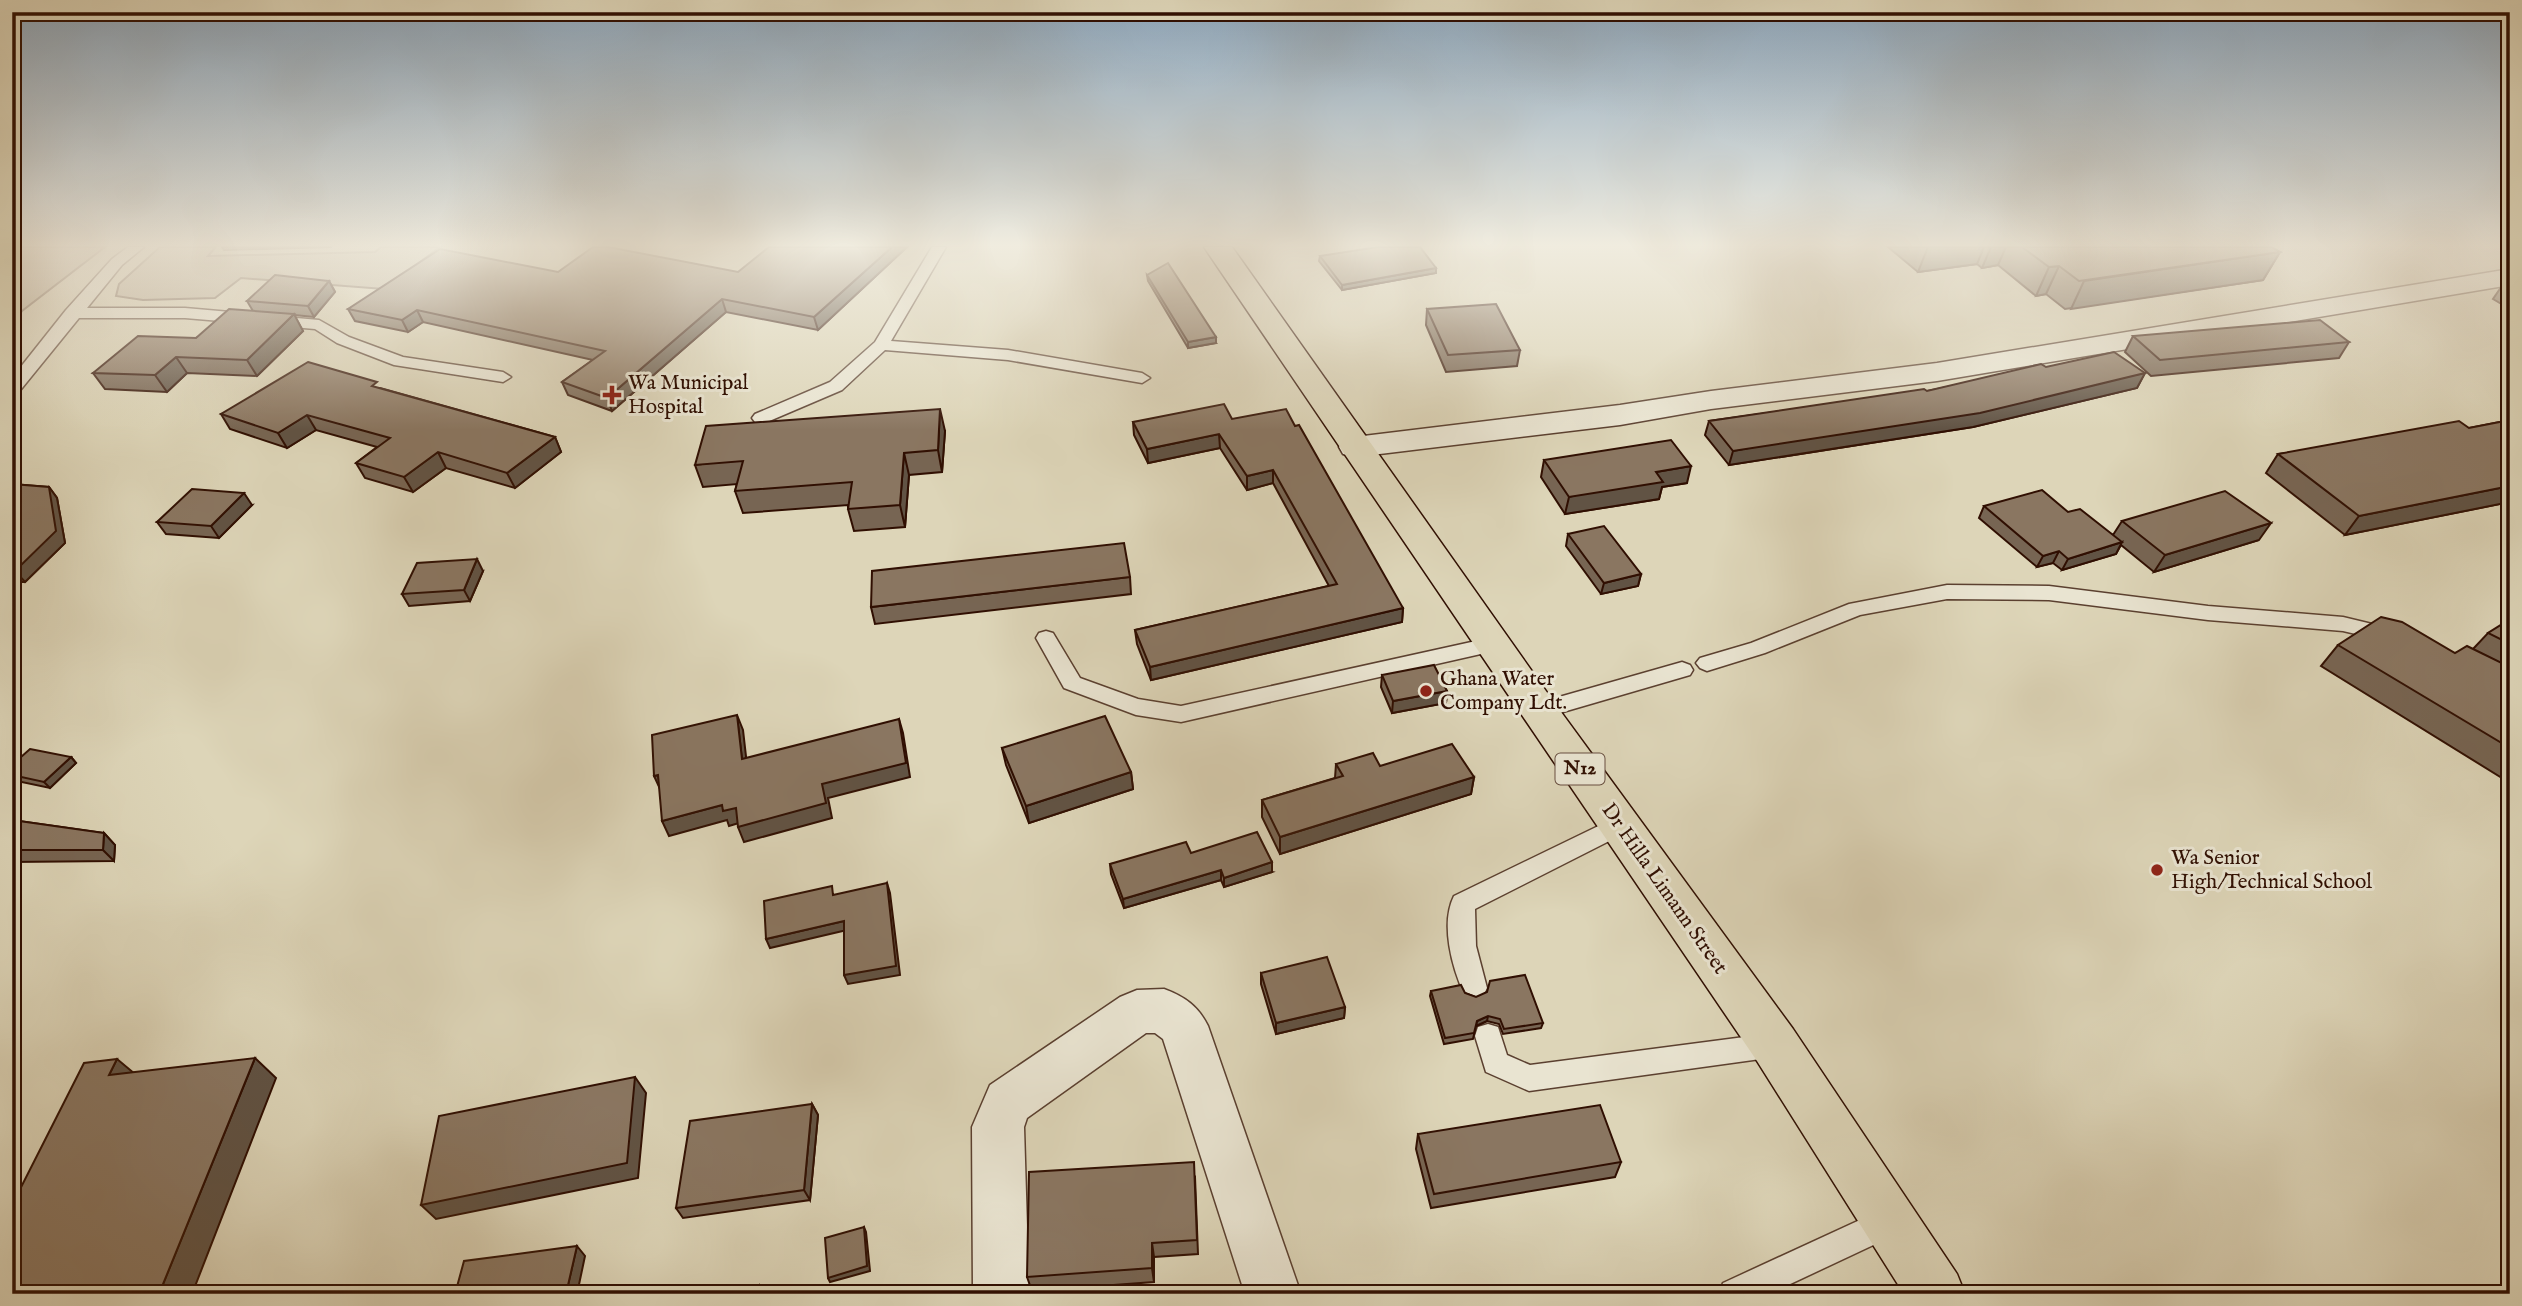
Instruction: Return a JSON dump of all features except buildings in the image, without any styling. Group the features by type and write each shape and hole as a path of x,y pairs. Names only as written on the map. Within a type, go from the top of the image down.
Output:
{"highway":[{"name":"Dr Hilla Limann Street","path":"1260,308 1774,1045 1937,1294"}],"street":[{"path":"1355,447 1620,415 1711,400 1937,372 2323,308"},
{"path":"1001,1294 998,1127 1008,1102 1138,1013 1164,1011 1183,1026 1271,1293"}],"lane":[{"path":"12,389 76,308"},
{"path":"761,418 836,386 881,345 903,308"},
{"path":"72,313 185,313 319,325 343,340 400,361 503,377"},
{"path":"881,345 1008,355 1142,378"},
{"path":"1707,663 1758,648 1856,609 1947,592 2049,593 2208,613 2343,624 2414,641"},
{"path":"1046,638 1072,683 1136,707 1181,715 1494,644"},
{"path":"1539,711 1682,670"},
{"path":"1474,988 1461,942 1459,926 1463,903 1619,825"},
{"path":"1489,1036 1496,1063 1529,1078 1774,1045"},
{"path":"1734,1294 1888,1222"}],"shaded area":[{"path":"12,308 26,308 22,311 12,326"}],"place":[{"name":"Wa Municipal Hospital","path":"612,395"},
{"name":"Ghana Water Company Ldt.","path":"1426,691"},
{"name":"Wa Senior High/Technical School","path":"2157,870"}]}
